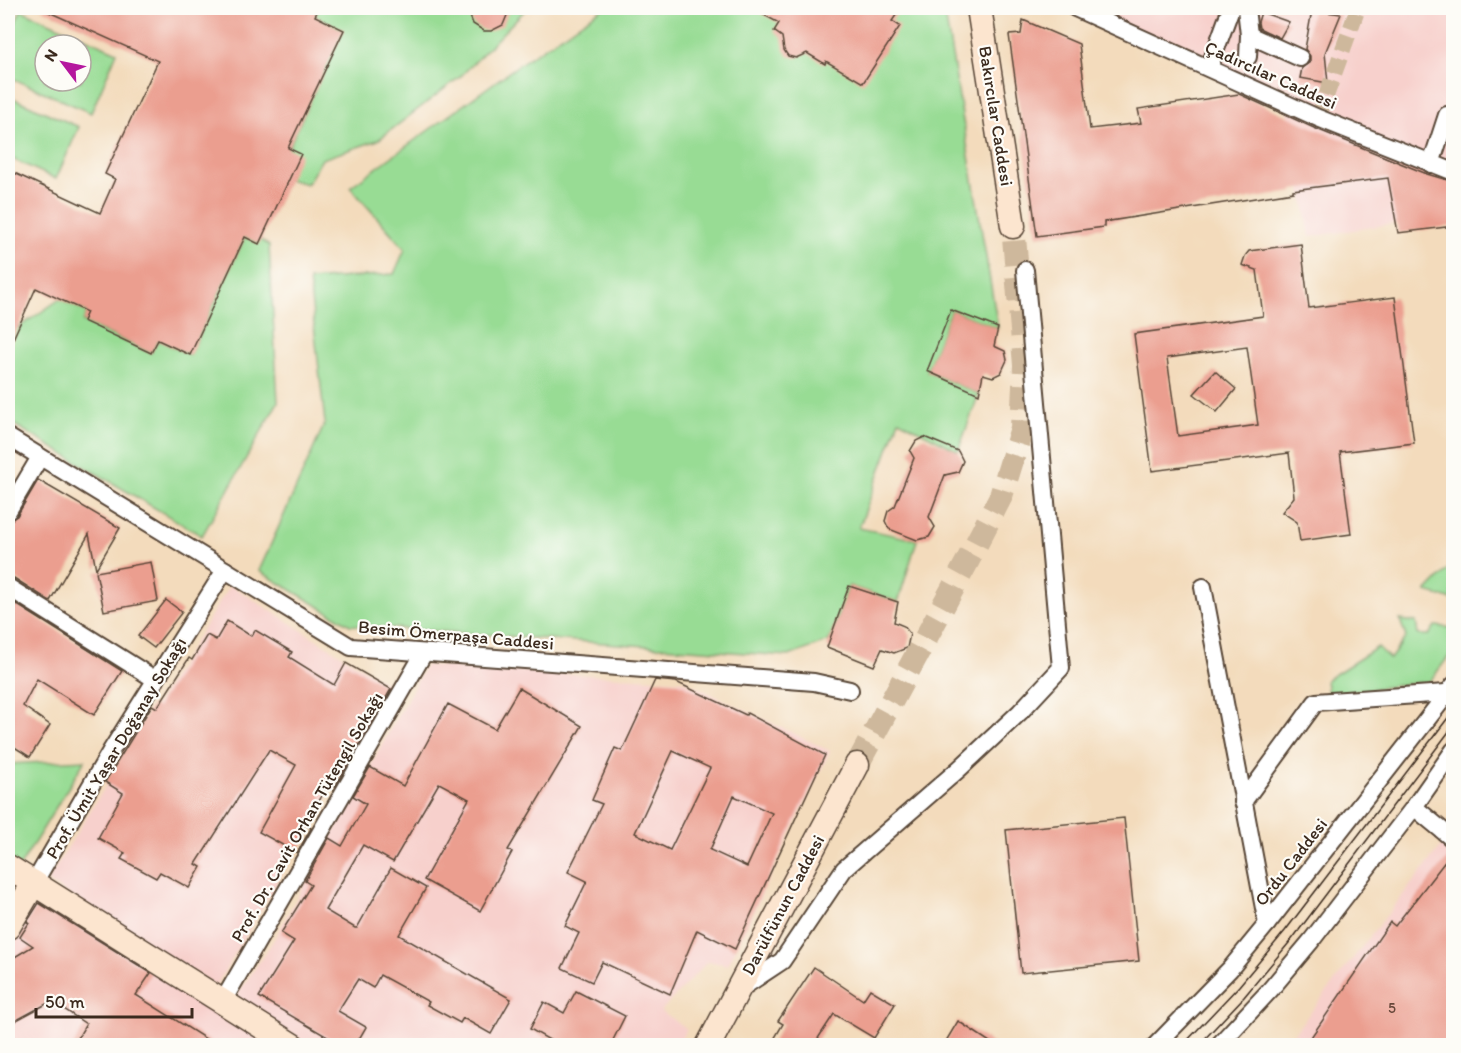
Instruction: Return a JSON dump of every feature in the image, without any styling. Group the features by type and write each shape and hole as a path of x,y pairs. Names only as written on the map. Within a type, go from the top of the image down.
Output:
{"main road":[{"name":"Bakırcılar Caddesi","path":"979,8 1013,225"},
{"name":"Darülfünun Caddesi","path":"708,1046 857,765"},
{"path":"8,867 293,1046"},
{"name":"Prof. Ümit Yaşar Doğanay Sokağı","path":"8,927 34,883"}],"street":[{"name":"Çadırcılar Caddesi","path":"1075,8 1318,118 1454,172"},
{"path":"1209,68 1230,8"},
{"path":"1246,8 1249,35 1248,57"},
{"path":"1249,35 1300,58"},
{"path":"1431,164 1447,115 1454,118"},
{"path":"739,990 782,961 844,869 959,770 1020,712 1061,668 1025,270"},
{"name":"Besim Ömerpaşa Caddesi","path":"8,437 351,647 814,682 850,690"},
{"path":"8,511 40,457"},
{"name":"Prof. Ümit Yaşar Doğanay Sokağı","path":"34,883 112,749 225,570"},
{"path":"8,587 156,680"},
{"path":"1203,587 1267,924"},
{"name":"Prof. Dr. Cavit Orhan Tütengil Sokağı","path":"223,1001 424,653"},
{"path":"1243,802 1316,702 1450,689"},
{"name":"Ordu Caddesi","path":"1155,1046 1230,969 1450,689"},
{"path":"1218,1046 1290,966 1414,807 1454,750"},
{"path":"1414,807 1454,840"}],"shaded area":[{"path":"1080,8 1453,8 1453,241 1448,215 1310,237 1284,93"},
{"path":"230,585 392,687 216,986 47,881"},
{"path":"426,665 684,681 830,751 728,965 708,961 661,1011 687,1029 677,1045 310,1045 235,998 273,941"},
{"path":"1443,844 1453,852 1453,1045 1284,1046"},
{"path":"35,896 272,1046 8,1046 8,943"}],"green space":[{"path":"319,8 527,8 461,76 378,140 322,159 307,184 287,179 288,149 343,30 315,16"},
{"path":"603,8 944,8 998,328 951,310 927,371 979,394 958,451 899,420 859,528 917,540 898,602 849,586 829,641 789,656 350,625 259,571 325,423 309,280 394,274 405,249 350,187 520,64"},
{"path":"21,10 74,33 33,33 33,88 9,77 8,40"},
{"path":"93,42 117,52 91,113 45,93 93,93"},
{"path":"8,96 79,127 56,179 8,157"},
{"path":"254,235 269,246 278,402 202,536 8,421 8,324 18,328 60,299 87,312 83,322 151,353 158,340 190,355 245,237 258,243"},
{"path":"1453,564 1453,600 1426,592 1450,567"},
{"path":"1400,620 1416,622 1418,635 1429,635 1435,626 1453,628 1453,651 1430,681 1328,695 1326,680 1378,647 1390,659 1406,637"},
{"path":"85,760 19,868 8,861 8,764"}],"building":[{"path":"40,8 319,8 315,16 344,30 288,148 301,154 259,244 245,237 190,355 158,340 151,353 83,321 87,312 36,288 8,350 8,170 100,213 115,179 105,174 158,61"},
{"path":"467,8 510,8 503,25 491,31 484,31 473,24"},
{"path":"751,8 901,8 892,21 900,26 863,83 826,61 825,64 807,53 796,58 788,56 784,50 782,37 774,31 779,23"},
{"path":"1312,10 1341,14 1325,53 1328,83 1300,78 1302,68 1310,62 1310,56 1305,49"},
{"path":"1261,12 1289,22 1280,38 1259,28"},
{"path":"1023,20 1079,44 1090,129 1141,123 1138,109 1239,94 1314,128 1427,174 1454,182 1454,226 1398,233 1388,178 1293,190 1293,192 1104,222 1104,227 1037,236 1009,35 1021,34"},
{"path":"1301,244 1309,308 1395,297 1414,443 1340,452 1351,534 1300,541 1297,522 1282,512 1294,497 1289,453 1152,471 1134,334 1263,316 1257,270 1242,265 1249,251","holes":["1247,347 1258,425 1178,436 1167,358"]},
{"path":"951,310 998,328 994,346 1005,351 1007,360 1001,373 993,377 983,374 979,394 927,371"},
{"path":"1215,371 1236,389 1217,412 1194,394"},
{"path":"924,437 958,451 963,461 958,472 945,475 929,517 935,527 929,537 917,540 889,529 885,521 888,511 895,506 914,458 910,451 916,441"},
{"path":"38,480 120,528 96,569 89,534 50,601 14,578 8,577 8,521 17,516"},
{"path":"151,562 158,601 104,611 96,572"},
{"path":"849,586 898,602 894,622 904,626 910,634 907,648 894,653 882,649 874,666 827,647"},
{"path":"8,599 122,671 94,715 37,679 23,706 50,725 30,757 8,743"},
{"path":"166,600 182,612 154,648 138,636"},
{"path":"227,621 251,636 255,630 292,652 289,657 334,685 346,663 391,689 335,786 329,783 306,825 311,828 297,853 259,832 296,765 269,750 196,864 201,867 189,888 160,872 156,878 121,859 125,853 98,838 123,793 105,782 152,705 157,708 189,658 192,660 207,635 216,640"},
{"path":"655,680 676,682 746,715 747,713 825,755 735,949 697,930 670,994 602,962 592,982 562,968 579,933 565,926 587,881 568,872 602,804 592,800 615,748 622,751","holes":["673,751 710,768 670,850 635,833","734,796 772,813 747,867 710,850"]},
{"path":"519,688 582,726 508,850 512,852 480,911 424,880 469,799 439,783 393,862 363,845 325,910 357,928 391,868 426,888 399,935 511,999 491,1034 463,1018 460,1023 427,1005 429,1002 380,975 373,988 358,979 338,1011 366,1027 355,1046 327,1046 331,1039 259,997 294,941 281,933 311,885 305,881 329,838 342,846 366,804 353,796 370,767 403,786 448,704 495,729"},
{"path":"1124,818 1139,961 1021,973 1006,830"},
{"path":"1454,850 1454,1046 1305,1046 1390,922 1395,926"},
{"path":"39,903 151,973 136,995 217,1046 73,1046 86,1024 52,1001 15,1021 8,1007 8,961 33,946 20,937"},
{"path":"814,967 863,1000 870,989 895,1004 874,1038 834,1014 813,1046 770,1046 783,1024 778,1021"},
{"path":"576,991 625,1016 610,1046 560,1046 530,1029 544,1002 564,1013"},
{"path":"958,1021 996,1046 943,1046"}],"tunnel":[{"path":"1318,118 1358,8"},
{"path":"857,765 1001,496 1022,428 1025,365 1013,226"}],"tram line":[{"path":"1182,1046 1239,986 1285,931 1454,710"},
{"path":"1198,1046 1244,997 1293,938 1454,725"}]}
